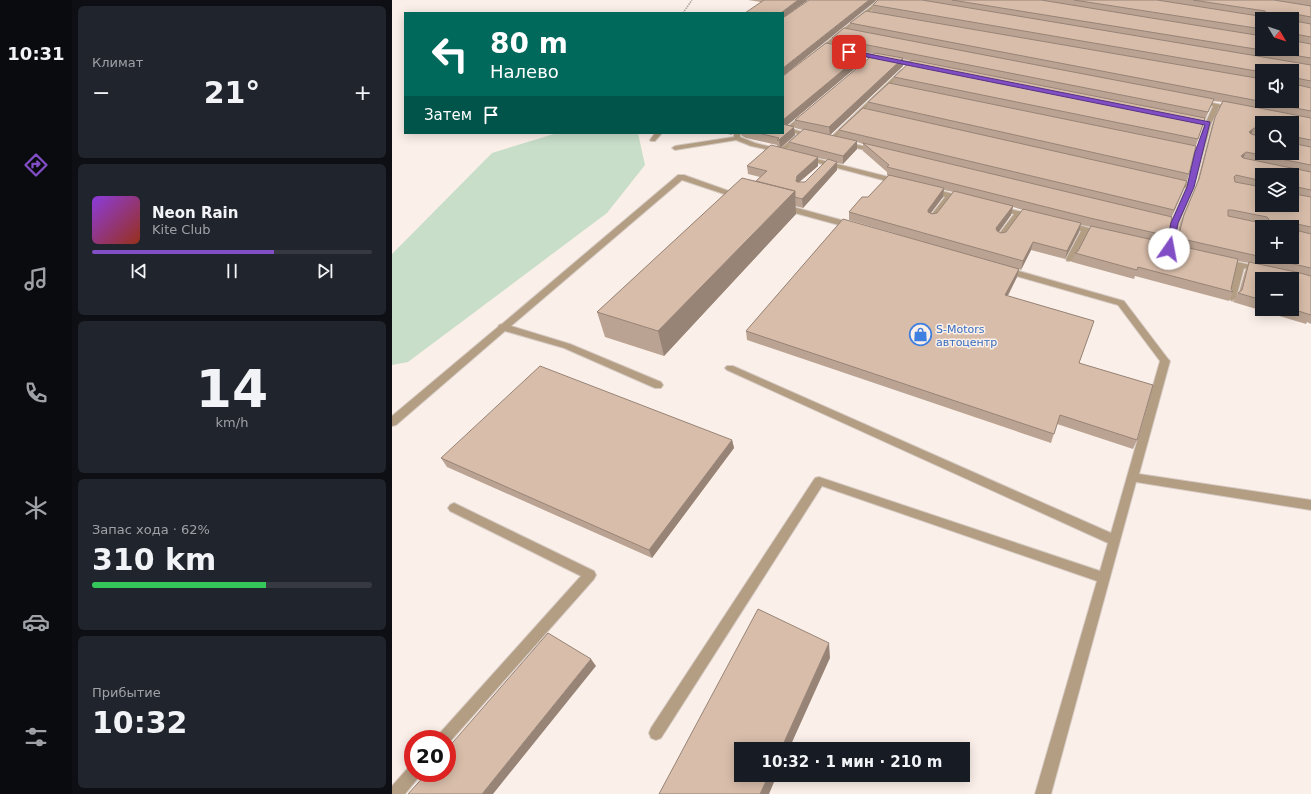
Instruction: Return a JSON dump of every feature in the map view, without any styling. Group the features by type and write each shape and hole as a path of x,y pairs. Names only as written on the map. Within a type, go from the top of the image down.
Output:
{"lane":[{"path":"813,57 882,0"},
{"path":"864,14 872,15"},
{"path":"842,32 850,34"},
{"path":"824,47 831,48"},
{"path":"845,51 926,67"},
{"path":"868,62 873,57"},
{"path":"885,153 828,139 861,112 910,64"},
{"path":"887,87 895,89"},
{"path":"1194,101 1241,110"},
{"path":"1169,249 1175,223 1190,187 1208,124 1217,105"},
{"path":"785,129 810,110"},
{"path":"861,112 869,114"},
{"path":"1184,119 1208,124"},
{"path":"785,129 806,134 789,154"},
{"path":"653,140 658,134"},
{"path":"675,148 737,135 753,145 789,154 824,166 908,185"},
{"path":"1191,150 1199,152"},
{"path":"392,422 502,327 681,177 753,199"},
{"path":"1167,182 1190,187"},
{"path":"922,188 973,201"},
{"path":"932,219 950,196"},
{"path":"776,205 860,228"},
{"path":"988,205 1041,219"},
{"path":"1000,238 1019,213"},
{"path":"1152,217 1175,223"},
{"path":"1056,222 1109,235"},
{"path":"1070,259 1086,230"},
{"path":"1219,260 1269,272"},
{"path":"1232,298 1241,265"},
{"path":"998,268 1121,304 1165,361 1043,794"},
{"path":"502,327 567,346 658,386"},
{"path":"730,368 1114,540"},
{"path":"1132,477 1311,505"},
{"path":"656,733 819,481 1104,578"},
{"path":"452,730 590,575 454,508"},
{"path":"395,794 405,782"}],"path":[{"path":"684,12 692,0"}],"green space":[{"path":"554,134 638,134 645,165 607,213 408,362 392,365 392,254 492,153"}],"building":[{"path":"764,0 798,0 782,12 746,12"},
{"path":"809,0 869,0 784,67 784,17"},
{"path":"878,0 922,0 1311,65 1311,81 1299,79 1299,64 1255,64 1255,71 873,5"},
{"path":"952,0 1041,0 1255,35 1255,49"},
{"path":"1074,0 1157,0 1255,15 1255,28"},
{"path":"1193,0 1274,0 1311,6 1311,17 1299,15 1299,12 1265,12"},
{"path":"866,11 1255,78 1255,100 850,23"},
{"path":"1299,22 1311,24 1311,37 1299,35"},
{"path":"844,28 1214,99 1208,112 832,38"},
{"path":"1299,42 1311,44 1311,58 1299,56"},
{"path":"826,43 866,51 784,119 784,75"},
{"path":"875,53 903,58 829,127 795,120"},
{"path":"912,60 1205,118 1198,139 894,77"},
{"path":"889,83 1196,146 1189,174 868,102"},
{"path":"1299,85 1311,88 1311,111 1295,108 1299,108"},
{"path":"1223,101 1311,118 1311,140 1299,138 1299,116 1255,116 1255,128 1249,132 1255,135 1255,154 1246,152 1241,156 1243,158 1292,168 1255,168 1255,179 1236,175 1234,177 1235,182 1255,186 1255,212 1299,212 1299,195 1311,197 1311,227 1299,224 1299,220 1268,220 1267,217 1228,210 1228,216 1255,222 1255,255 1178,238 1184,215 1199,179 1215,117"},
{"path":"863,108 1187,181 1174,210 839,130"},
{"path":"784,124 794,127 779,140 777,140 779,138 762,134 784,134"},
{"path":"804,129 857,141 843,156 789,142"},
{"path":"863,143 1172,217 1168,236 887,167 889,165"},
{"path":"771,145 818,157 797,176 797,182 805,182 828,159 837,162 802,199 795,197 795,191 756,181 767,171 747,166"},
{"path":"1299,145 1311,147 1311,165 1286,160 1299,160"},
{"path":"1299,170 1311,172 1311,190 1299,187"},
{"path":"889,175 944,188 928,210 928,212 932,214 937,213 954,191 1013,206 996,228 997,231 1001,233 1006,232 1023,209 1081,223 1067,251 1033,242 1023,261 849,212 862,197 868,197"},
{"path":"742,178 795,191 658,331 597,312"},
{"name":"S-Motors автоцентр","path":"843,219 1019,269 1005,295 1094,321 1079,363 1153,385 1137,440 1060,415 1054,434 746,331"},
{"path":"1091,226 1238,259 1231,289 1233,292 1138,267 1137,270 1075,253 1078,251"},
{"path":"1299,231 1311,234 1311,268 1294,264 1299,264"},
{"path":"1249,262 1296,272 1255,272 1255,298 1238,293 1242,290"},
{"path":"1299,273 1311,276 1311,315 1299,311"},
{"path":"540,366 732,440 649,550 441,458"},
{"path":"758,609 829,643 784,742 734,742 734,782 766,782 760,794 659,794"},
{"path":"548,633 591,659 482,794 408,794 419,782 456,782 456,739"}],"place":[{"name":"S-Motors автоцентр","path":"921,335"}],"route":[{"path":"849,52 1208,124 1190,187 1175,223 1169,249"}]}
